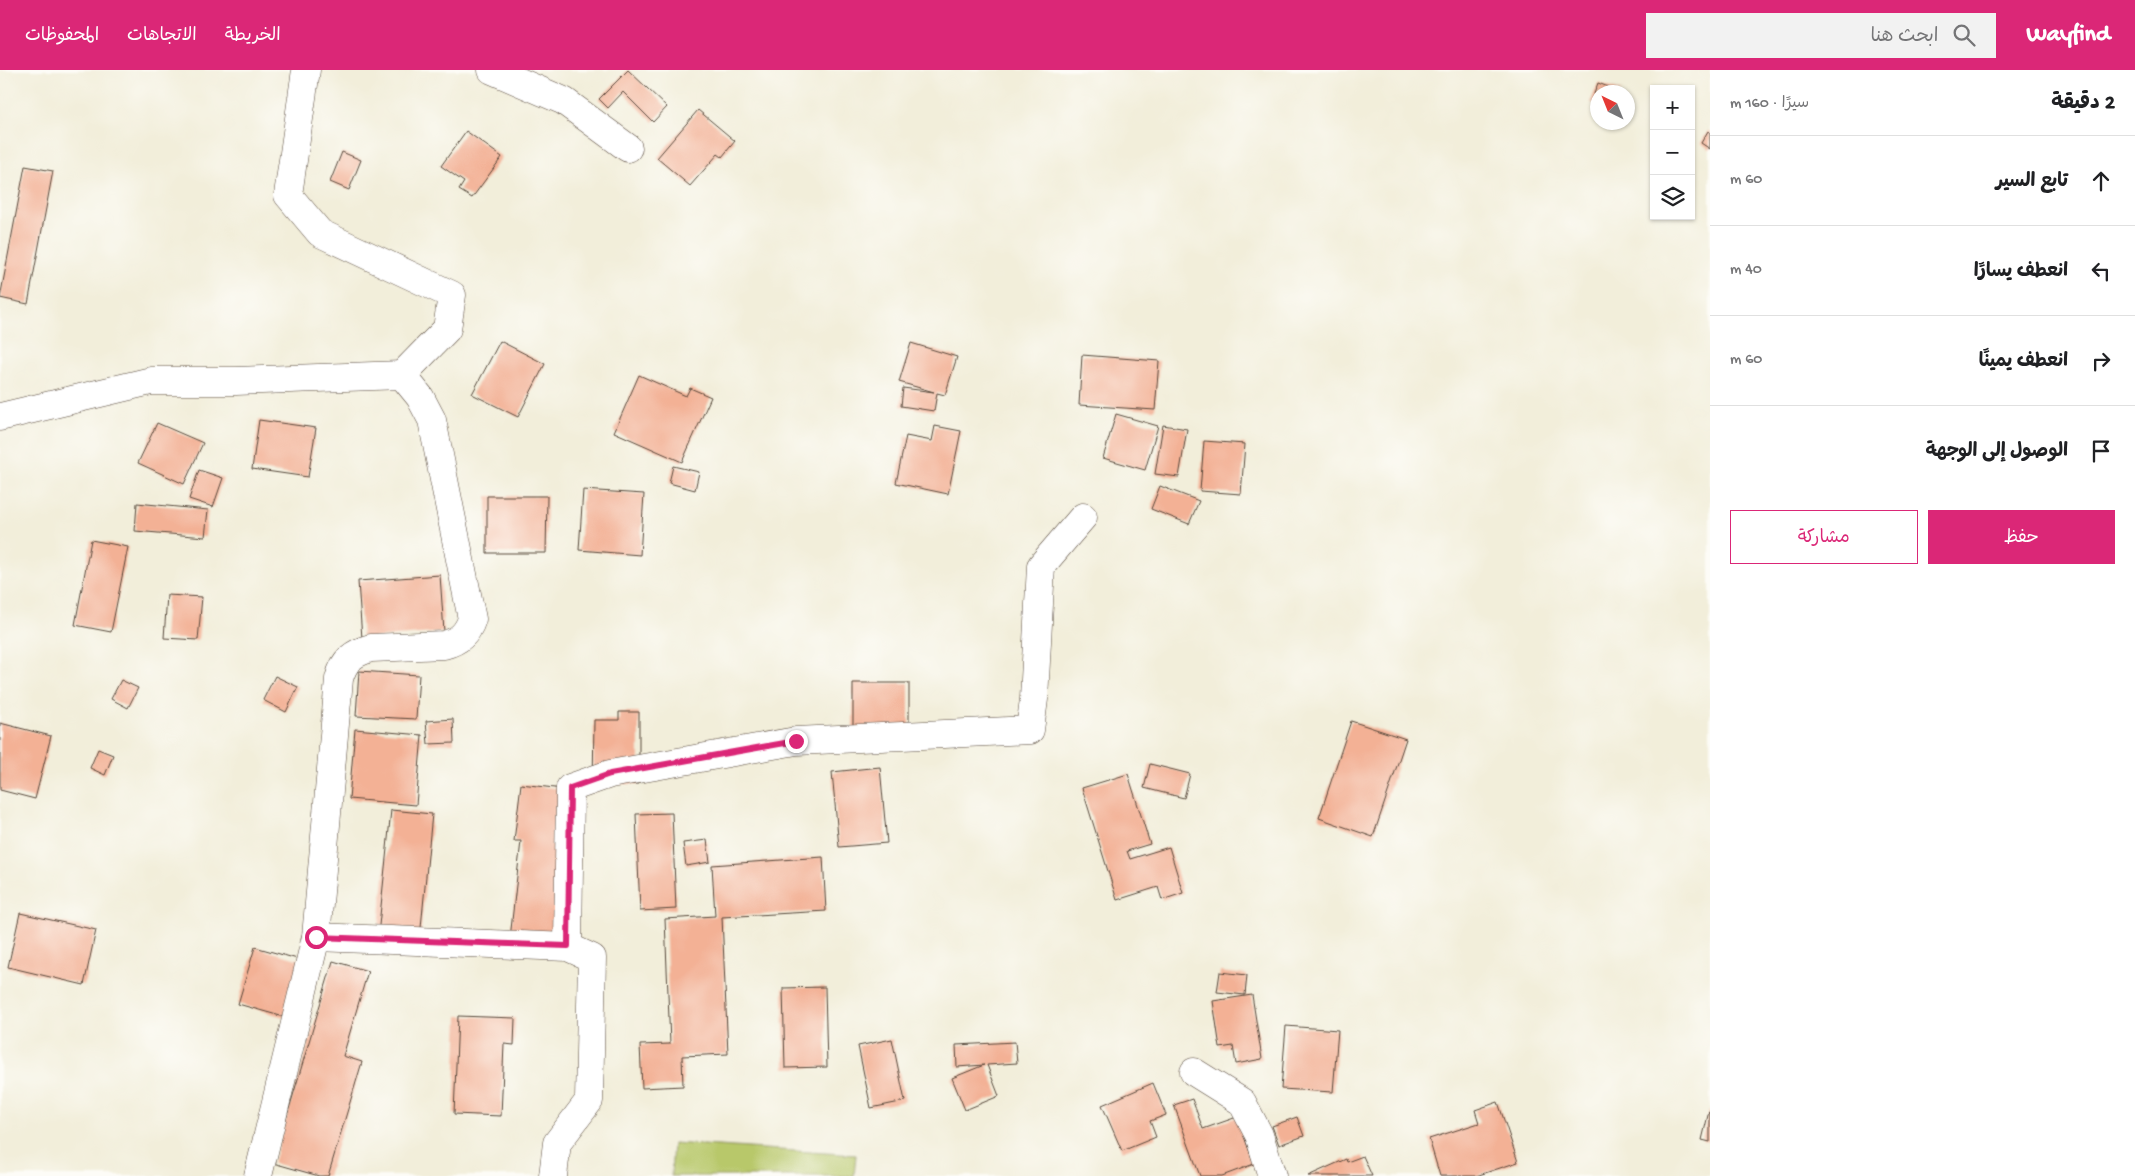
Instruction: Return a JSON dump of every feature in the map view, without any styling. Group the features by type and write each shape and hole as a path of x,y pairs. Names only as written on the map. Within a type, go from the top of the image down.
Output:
{"street":[{"path":"0,418 151,381 236,381 402,375 447,329 452,295 320,233 288,195 306,70"},
{"path":"492,70 564,101 628,148"},
{"path":"258,1176 316,937 339,679 342,668 349,658 360,651 372,648 444,645 454,642 469,628 472,619 432,420 420,397 402,375"},
{"path":"568,946 570,788 610,774 796,741 1030,730 1034,699 1041,566 1083,516"},
{"path":"316,937 568,946 592,958 589,1100 557,1143 553,1176"},
{"path":"1194,1072 1242,1102 1259,1135 1272,1176"}],"green space":[{"path":"673,1143 856,1155 854,1176 671,1176"}],"building":[{"path":"628,70 667,107 653,122 623,92 608,108 599,99"},
{"path":"698,110 735,141 722,157 718,154 690,186 657,158"},
{"path":"466,131 502,157 472,198 459,190 464,182 441,166"},
{"path":"1708,131 1710,132 1710,149 1701,143"},
{"path":"342,152 361,160 349,190 330,182"},
{"path":"25,166 53,171 28,304 0,298"},
{"path":"500,341 545,364 518,417 472,394"},
{"path":"911,343 957,357 945,395 937,393 934,411 901,406 903,388 934,392 899,382"},
{"path":"1082,355 1159,361 1155,410 1079,405"},
{"path":"639,375 686,396 690,388 711,397 682,462 614,432"},
{"path":"1116,414 1158,426 1145,470 1103,458"},
{"path":"259,420 316,428 308,477 252,469"},
{"path":"157,423 203,443 184,484 138,463"},
{"path":"1163,425 1187,429 1179,477 1155,474"},
{"path":"935,426 961,431 948,494 896,483 906,436 932,441"},
{"path":"1204,441 1245,444 1241,494 1200,491"},
{"path":"673,466 699,472 695,490 669,483"},
{"path":"199,470 223,478 213,507 189,499"},
{"path":"1160,486 1199,501 1189,524 1151,509"},
{"path":"583,490 644,494 640,555 579,550"},
{"path":"487,496 547,496 546,553 487,553"},
{"path":"137,503 208,510 205,537 135,531"},
{"path":"91,540 128,547 111,632 75,625"},
{"path":"440,575 444,632 362,639 358,581"},
{"path":"167,595 202,597 198,640 164,638"},
{"path":"359,671 419,675 416,719 356,716"},
{"path":"275,676 298,687 286,712 263,700"},
{"path":"121,680 138,688 128,708 111,699"},
{"path":"853,683 909,683 909,728 853,729"},
{"path":"619,712 639,712 639,784 593,784 594,720 619,720"},
{"path":"453,719 454,743 428,744 426,721"},
{"path":"1351,721 1406,739 1373,837 1319,818"},
{"path":"0,723 51,736 35,799 0,790"},
{"path":"355,729 422,735 416,805 349,799"},
{"path":"98,749 113,755 105,775 90,768"},
{"path":"1150,764 1190,774 1184,798 1144,788"},
{"path":"880,767 887,843 839,847 832,772"},
{"path":"1128,774 1150,844 1127,851 1130,859 1169,847 1183,893 1162,900 1158,887 1117,900 1082,788"},
{"path":"521,784 571,790 552,952 509,947 521,841 514,841"},
{"path":"391,810 432,814 420,938 378,935"},
{"path":"672,813 676,909 640,911 636,814"},
{"path":"707,840 710,862 686,866 683,843"},
{"path":"823,857 826,911 722,917 728,1054 682,1056 683,1086 642,1088 640,1045 670,1044 665,919 715,916 712,865"},
{"path":"20,913 96,930 84,985 8,967"},
{"path":"255,947 301,960 284,1017 238,1004"},
{"path":"333,961 368,971 343,1056 362,1062 328,1176 319,1176 273,1163"},
{"path":"1220,972 1247,975 1245,995 1217,992"},
{"path":"825,987 827,1067 785,1068 783,988"},
{"path":"1252,995 1262,1059 1236,1064 1233,1046 1220,1048 1213,1001"},
{"path":"458,1016 515,1018 514,1045 504,1044 501,1116 454,1114"},
{"path":"1286,1026 1338,1030 1333,1092 1281,1089"},
{"path":"892,1039 905,1101 871,1108 858,1046"},
{"path":"1015,1042 1017,1063 987,1065 999,1096 965,1110 952,1078 984,1065 957,1067 956,1045"},
{"path":"1153,1083 1166,1115 1150,1121 1156,1137 1122,1151 1102,1105"},
{"path":"1192,1099 1203,1129 1237,1117 1254,1164 1222,1176 1200,1176 1174,1105"},
{"path":"1498,1102 1518,1162 1476,1176 1440,1176 1429,1139 1479,1123 1475,1110"},
{"path":"1710,1112 1710,1142 1702,1140"},
{"path":"1297,1117 1304,1136 1279,1145 1272,1126"},
{"path":"1363,1156 1372,1176 1308,1176 1346,1159 1347,1162"}],"route":[{"path":"316,937 568,946 570,788 610,774 796,741"}]}
